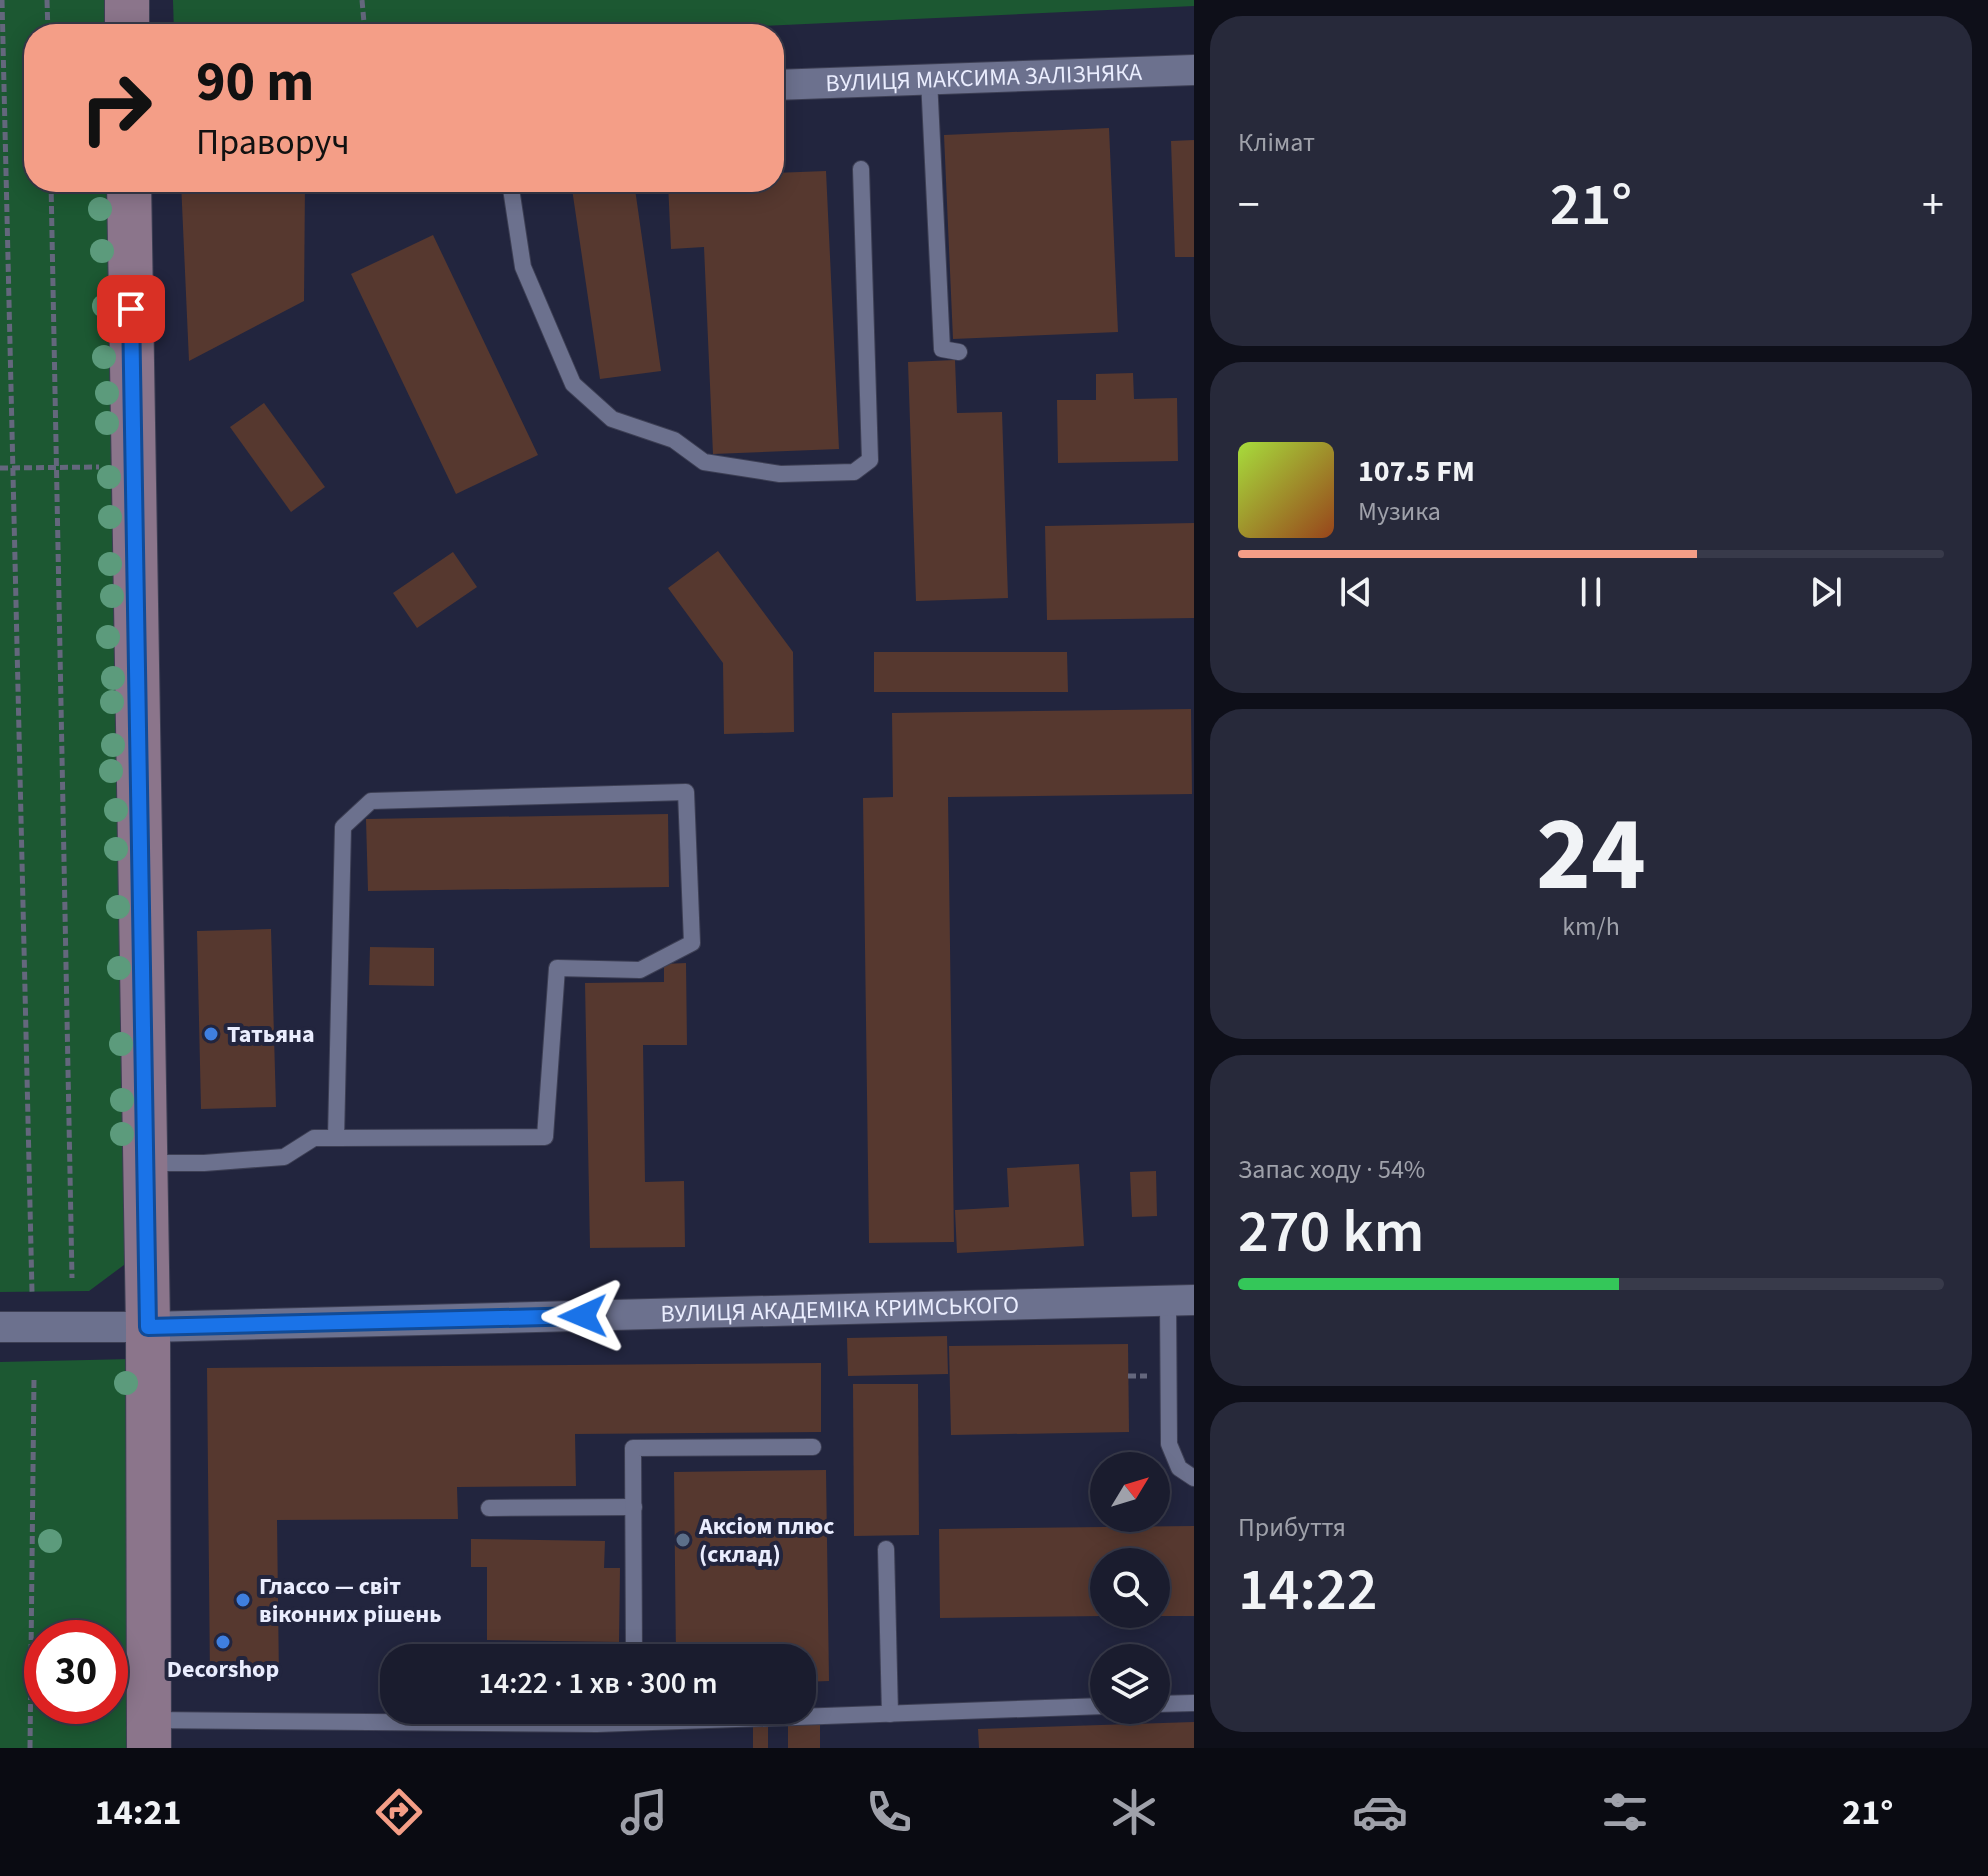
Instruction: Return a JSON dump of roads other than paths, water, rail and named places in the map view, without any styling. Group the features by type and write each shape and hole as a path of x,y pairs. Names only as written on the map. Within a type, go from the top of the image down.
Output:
{"main road":[{"path":"127,0 127,24"},
{"path":"129,192 148,1327 149,1734"}],"street":[{"name":"ВУЛИЦЯ МАКСИМА ЗАЛІЗНЯКА","path":"784,85 1194,70"},
{"name":"ВУЛИЦЯ АКАДЕМІКА КРИМСЬКОГО","path":"0,1327 148,1327 1181,1300"}],"lane":[{"path":"929,79 942,349 959,352"},
{"path":"512,192 523,267 573,384 612,419 674,440 704,462 780,474 854,472 870,460 861,169"},
{"path":"145,1163 204,1163 284,1157 314,1138 336,1138 545,1137 557,968 640,970 692,943 686,792 371,801 343,827 336,1138"},
{"path":"1181,1300 1169,1444 1179,1468 1194,1478"},
{"path":"634,1644 633,1448 813,1447"},
{"path":"489,1508 634,1507"},
{"path":"886,1549 890,1714"},
{"path":"1170,1704 1194,1703"},
{"path":"816,1715 1090,1707"},
{"path":"149,1734 419,1724"}],"place":[{"name":"Татьяна","path":"211,1034"},
{"name":"Аксіом плюс (склад)","path":"683,1540"},
{"name":"Глассо — світ віконних рішень","path":"243,1600"},
{"name":"Decorshop","path":"223,1642"}]}
